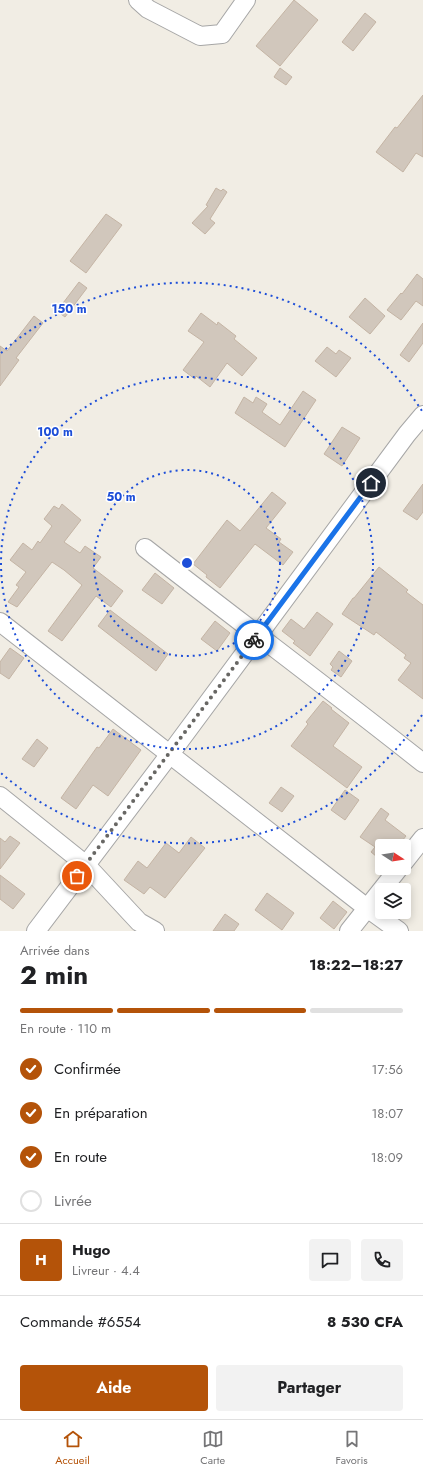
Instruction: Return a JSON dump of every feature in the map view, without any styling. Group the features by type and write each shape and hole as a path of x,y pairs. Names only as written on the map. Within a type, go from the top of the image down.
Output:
{"street":[{"path":"138,0 148,9 200,36 222,34 246,0"},
{"path":"36,931 170,754 407,434 423,415"},
{"path":"145,548 423,763"},
{"path":"0,622 367,908 399,931"},
{"path":"0,796 86,865 139,922 155,931"},
{"path":"411,853 423,838"},
{"path":"349,931 393,875"}],"building":[{"path":"294,0 318,20 280,66 256,46"},
{"path":"365,13 376,22 353,51 342,42"},
{"path":"280,68 292,77 286,85 274,77"},
{"path":"423,95 423,157 416,153 403,172 376,152 395,127 397,128"},
{"path":"216,188 221,191 223,189 227,192 210,219 215,223 205,234 192,223 208,206 206,205"},
{"path":"106,214 122,225 86,273 70,261"},
{"path":"417,274 423,279 423,306 416,301 401,320 387,310 401,293 402,294"},
{"path":"79,282 87,288 65,317 57,311"},
{"path":"365,298 385,316 370,334 349,317"},
{"path":"201,313 217,325 218,322 236,336 234,339 257,358 242,376 227,363 210,387 196,376 195,379 183,370 204,342 188,331"},
{"path":"34,316 43,323 16,358 19,360 0,386 0,346 7,351"},
{"path":"423,323 423,343 409,362 400,355"},
{"path":"327,347 336,354 339,350 351,358 336,377 315,361"},
{"path":"303,391 316,400 285,447 235,413 244,397 253,403 256,397 267,404 262,412 280,425"},
{"path":"342,427 360,438 342,466 324,454"},
{"path":"423,484 423,512 417,520 403,511"},
{"path":"272,492 286,503 266,528 281,539 279,542 293,552 283,565 255,544 220,588 193,564 227,520 240,531"},
{"path":"62,504 81,520 64,542 80,553 85,546 101,557 93,568 123,591 111,607 96,596 62,641 48,631 82,585 64,570 52,562 17,607 8,602 19,587 16,585 26,572 10,560 23,543 32,550 38,541 40,543 52,526 44,519 54,506 59,509"},
{"path":"379,567 408,590 406,592 423,605 423,699 398,680 411,663 404,658 406,655 376,632 374,635 342,614 353,598"},
{"path":"155,573 174,588 162,604 142,590"},
{"path":"110,610 168,654 156,671 98,626"},
{"path":"317,612 333,624 310,656 293,643 295,641 282,631 291,619 304,629"},
{"path":"215,621 230,633 217,651 201,639"},
{"path":"10,648 24,658 9,679 0,673 0,662"},
{"path":"339,651 352,661 341,677 331,670 333,667 330,664"},
{"path":"323,701 349,723 333,746 362,767 347,788 291,746 308,724 306,722"},
{"path":"113,729 141,750 108,796 93,785 76,809 61,798 97,747 99,748"},
{"path":"37,739 48,748 34,767 22,759"},
{"path":"281,787 294,796 282,812 269,803"},
{"path":"345,790 359,800 345,820 331,810"},
{"path":"381,808 389,814 385,820 406,836 404,839 375,839 375,847 360,837"},
{"path":"10,836 20,843 0,869 0,838 5,842"},
{"path":"191,837 205,848 165,898 150,887 144,894 124,880 138,861 147,868 166,843 179,853"},
{"path":"375,847 375,855 371,852"},
{"path":"0,875 25,894 13,909 0,899"},
{"path":"267,893 294,913 282,930 255,910"},
{"path":"333,901 347,912 334,929 320,918"},
{"path":"225,914 239,924 234,931 213,931"}],"way so far":[{"path":"77,876 254,640"}],"route":[{"path":"254,640 371,483"}]}
